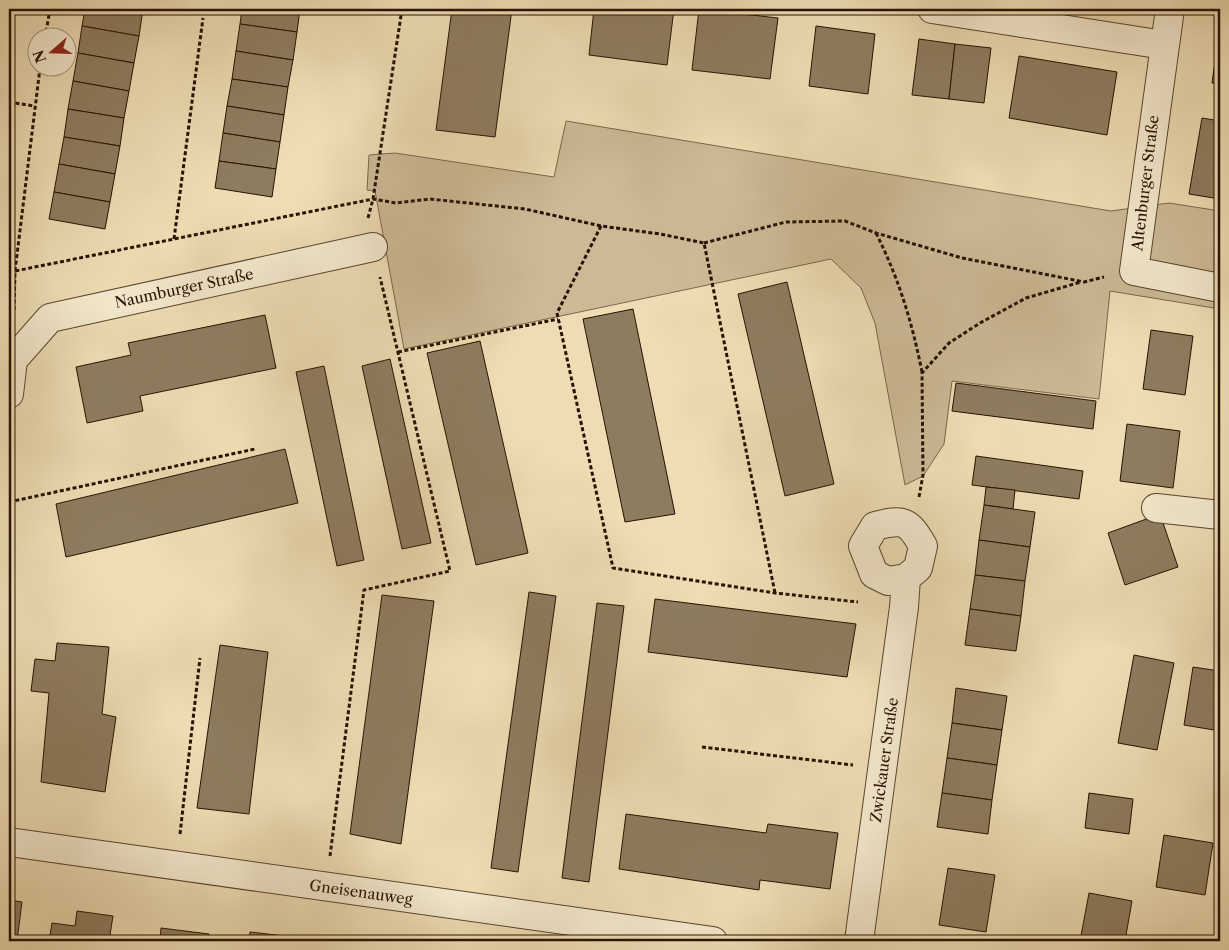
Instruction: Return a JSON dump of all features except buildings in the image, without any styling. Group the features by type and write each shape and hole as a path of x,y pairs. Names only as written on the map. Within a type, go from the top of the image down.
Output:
{"street":[{"path":"932,9 1164,45"},
{"name":"Altenburger Straße","path":"1170,9 1134,271 1220,288"},
{"name":"Naumburger Straße","path":"13,360 50,318 373,247"},
{"path":"9,394 13,360"},
{"path":"1156,508 1220,515"},
{"path":"898,520 912,527 923,546 918,568 906,578 888,581 874,574 863,546 875,526 898,520"},
{"name":"Zwickauer Straße","path":"859,941 904,607 906,578"},
{"name":"Gneisenauweg","path":"9,842 713,941"}],"path":[{"path":"47,28 50,9"},
{"path":"326,887 364,590 450,571 373,247 368,217 373,199 402,9"},
{"path":"174,239 203,18"},
{"path":"13,360 16,271 38,78"},
{"path":"9,102 34,106"},
{"path":"9,270 16,271 373,199 396,203 430,199 525,210 601,226 660,234 704,243 786,222 845,221 876,233 962,258 1084,282"},
{"path":"601,226 557,313 612,568 775,593 904,607"},
{"path":"876,233 896,273 922,373 924,475 912,527"},
{"path":"704,243 775,593"},
{"path":"922,373 949,342 980,322 1026,298 1134,271"},
{"path":"398,352 558,319"},
{"path":"9,502 256,449"},
{"path":"176,866 200,658"},
{"path":"702,747 883,768"}],"shaded area":[{"path":"566,121 1111,211 1169,203 1220,211 1220,309 1110,291 1099,399 952,381 944,444 923,476 905,485 875,323 861,288 831,259 404,349 375,191 367,190 369,155 395,153 554,177"}]}
